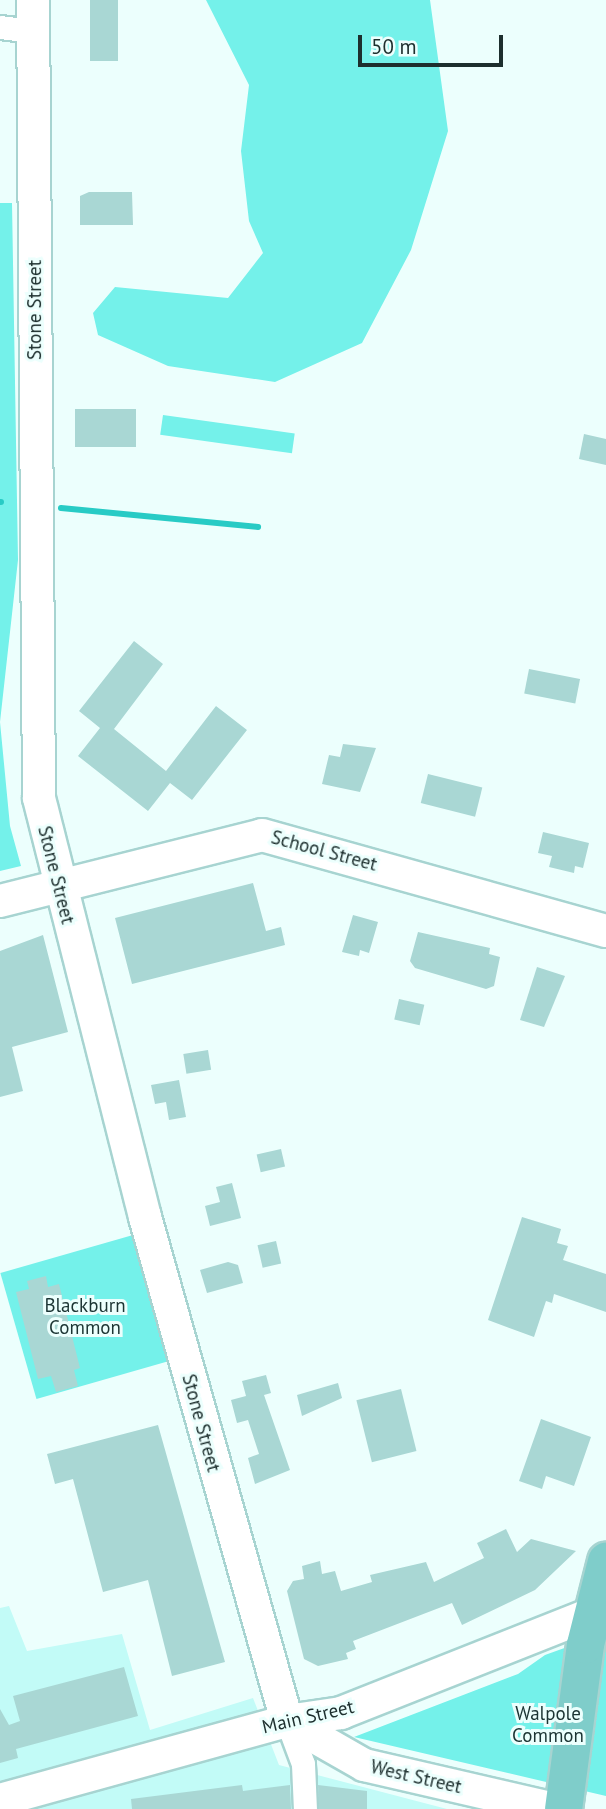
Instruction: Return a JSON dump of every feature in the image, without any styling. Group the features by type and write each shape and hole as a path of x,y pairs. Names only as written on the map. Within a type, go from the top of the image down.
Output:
{"main road":[{"path":"563,1809 606,1561"}],"street":[{"path":"0,27 33,15"},
{"name":"Stone Street","path":"33,15 33,727 38,798 57,885 287,1721"},
{"name":"School Street","path":"0,901 262,835 606,931"},
{"name":"Main Street","path":"0,1800 287,1721 341,1713 599,1610"},
{"path":"287,1721 303,1764 305,1809"},
{"name":"West Street","path":"287,1721 364,1765 555,1809"}],"shaded area":[{"path":"9,1606 27,1651 122,1634 150,1730 253,1698 279,1765 447,1809 0,1809 0,1608"}],"green space":[{"path":"206,0 430,0 448,131 411,250 362,343 275,382 168,366 98,335 93,313 115,287 228,298 263,253 249,221 241,151 249,85"},
{"path":"0,203 12,203 18,560 0,722"},
{"path":"163,415 295,434 292,453 160,435"},
{"path":"0,722 10,826 21,866 0,871"},
{"name":"Blackburn Common","path":"133,1235 169,1361 36,1399 0,1273"},
{"name":"Walpole Common","path":"606,1633 606,1796 354,1737 518,1674 545,1655"}],"building":[{"path":"90,0 118,0 118,61 90,61"},
{"path":"89,192 132,192 133,225 80,225 80,196"},
{"path":"75,409 136,409 136,447 75,447"},
{"path":"584,434 606,439 606,465 579,459"},
{"path":"134,641 163,664 114,729 166,771 216,706 247,730 192,800 170,783 148,811 78,756 100,728 79,711"},
{"path":"529,669 580,679 575,703 524,694"},
{"path":"343,744 376,748 360,792 322,784 329,755 340,757"},
{"path":"428,774 482,788 475,817 421,803"},
{"path":"543,832 589,843 583,868 575,866 574,873 549,867 552,856 538,853"},
{"path":"253,883 266,931 281,927 285,945 132,984 115,918"},
{"path":"353,915 378,922 369,953 360,950 359,956 342,952"},
{"path":"418,932 490,948 489,954 500,957 494,986 486,989 415,968 410,961"},
{"path":"43,935 68,1032 12,1047 23,1091 0,1097 0,951"},
{"path":"537,967 565,976 544,1027 520,1020"},
{"path":"399,999 424,1005 420,1025 394,1019"},
{"path":"208,1050 211,1070 186,1074 183,1054"},
{"path":"179,1080 186,1117 169,1120 166,1102 155,1104 151,1085"},
{"path":"281,1149 285,1167 261,1172 257,1155"},
{"path":"232,1183 241,1218 210,1226 205,1206 220,1202 216,1187"},
{"path":"522,1217 561,1229 557,1243 568,1246 563,1260 606,1274 606,1312 554,1294 552,1303 546,1301 534,1337 488,1320"},
{"path":"276,1241 281,1263 263,1268 257,1245"},
{"path":"228,1262 238,1265 243,1283 207,1293 200,1270"},
{"path":"46,1276 48,1287 59,1284 80,1368 74,1370 78,1386 56,1392 51,1376 38,1379 16,1292 29,1289 27,1281"},
{"path":"266,1375 271,1393 264,1395 290,1470 255,1484 248,1458 259,1454 248,1420 237,1423 231,1400 246,1396 242,1381"},
{"path":"338,1383 342,1398 302,1416 297,1395"},
{"path":"401,1389 416,1451 372,1462 356,1400"},
{"path":"541,1419 591,1437 574,1486 546,1476 542,1489 519,1481"},
{"path":"158,1425 225,1662 172,1676 148,1580 103,1592 73,1479 55,1484 47,1454"},
{"path":"506,1529 517,1552 531,1539 576,1551 535,1590 462,1625 452,1603 353,1641 356,1649 346,1653 348,1659 318,1666 304,1659 287,1591 293,1581 304,1579 302,1566 320,1561 322,1574 335,1571 341,1591 372,1582 370,1575 426,1562 434,1582 484,1558 477,1543"},
{"path":"124,1667 138,1716 16,1749 18,1758 0,1763 0,1709 9,1725 20,1721 13,1696"},
{"path":"242,1785 243,1791 290,1785 291,1809 132,1809 131,1799"},
{"path":"318,1785 367,1791 367,1809 319,1809"}],"waterway":[{"path":"61,508 258,527"}]}
